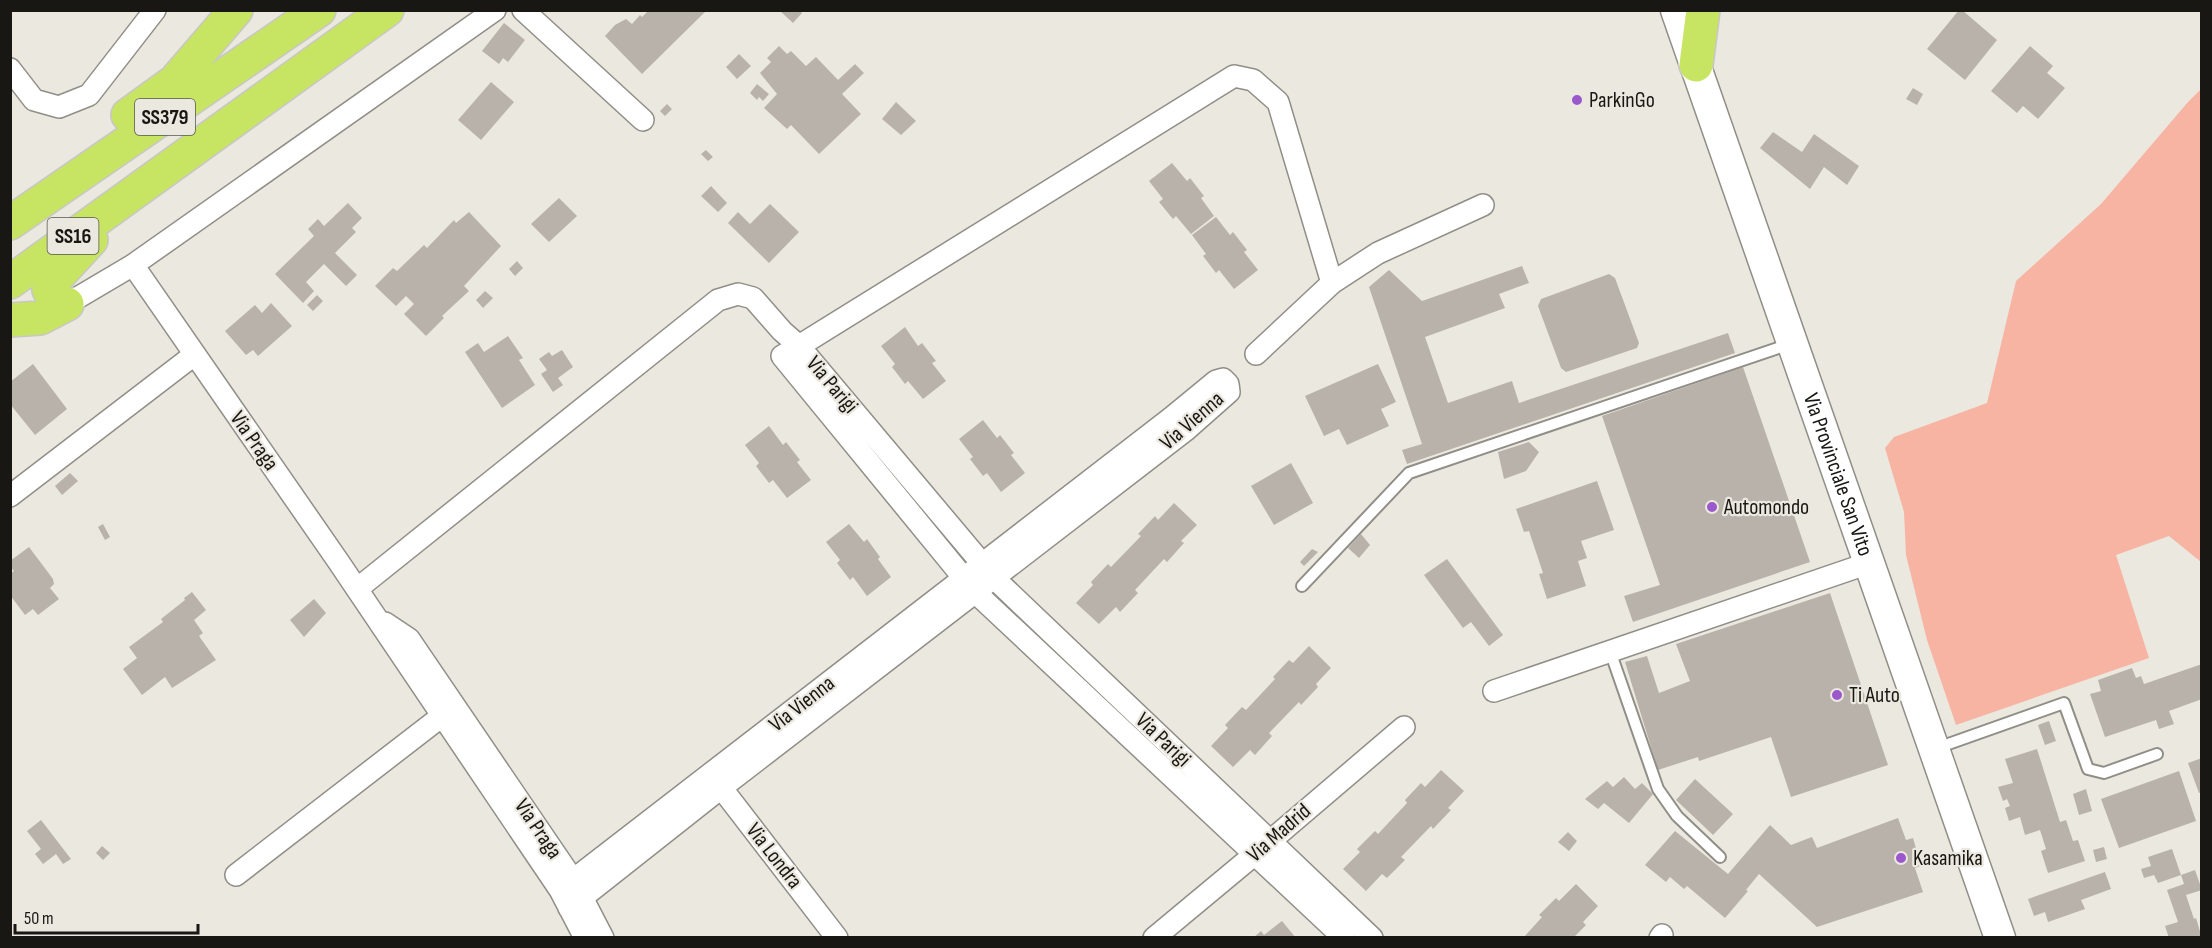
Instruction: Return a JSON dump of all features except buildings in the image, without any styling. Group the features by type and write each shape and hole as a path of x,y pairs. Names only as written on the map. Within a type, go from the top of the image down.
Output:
{"highway":[{"path":"10,199 175,81 236,10"},
{"name":"SS379","path":"10,223 320,10"},
{"name":"SS379","path":"136,190 387,10"},
{"path":"1696,64 1703,10"},
{"path":"67,304 55,298 49,290 55,279 136,190"},
{"name":"SS16","path":"10,282 136,190"},
{"path":"10,320 40,318 67,304"}],"main road":[{"name":"Via Provinciale San Vito","path":"1676,10 2000,938"}],"street":[{"path":"10,69 34,100 58,107 89,95 155,10"},
{"path":"67,304 133,265 495,10"},
{"path":"523,10 643,120"},
{"path":"357,589 718,300 738,294 753,298 782,331 799,346 1234,76 1253,80 1278,102 1332,283"},
{"path":"1256,354 1332,283 1378,253 1483,204"},
{"name":"Via Praga","path":"133,265 442,716 603,938"},
{"name":"Via Parigi","path":"1344,938 1262,848 988,571 799,346 782,356 970,586 1262,848 1371,938"},
{"path":"10,496 194,355"},
{"name":"Via Vienna","path":"571,894 970,586 988,571 1172,418 1216,381 1223,379 1228,384 1229,392 1186,430 988,571"},
{"path":"1494,691 1869,562"},
{"name":"Via Praga","path":"375,616 409,639 571,894 585,938"},
{"path":"236,875 442,716"},
{"name":"Via Madrid","path":"1154,938 1404,727"},
{"name":"Via Londra","path":"716,781 837,938"}],"lane":[{"path":"1302,586 1409,473 1793,343"},
{"path":"1610,651 1658,789 1677,816 1720,857"},
{"path":"1934,749 2064,703 2088,769 2104,773 2157,754"}],"shaded area":[{"path":"2201,89 2201,562 2169,536 2116,555 2149,658 1956,725 1927,640 1906,555 1904,512 1885,448 1894,437 1987,403 2016,281 2101,204"}],"place":[{"name":"ParkinGo","path":"1577,100"},
{"name":"Automondo","path":"1712,507"},
{"name":"Ti Auto","path":"1837,695"},
{"name":"Kasamika","path":"1901,858"}]}
